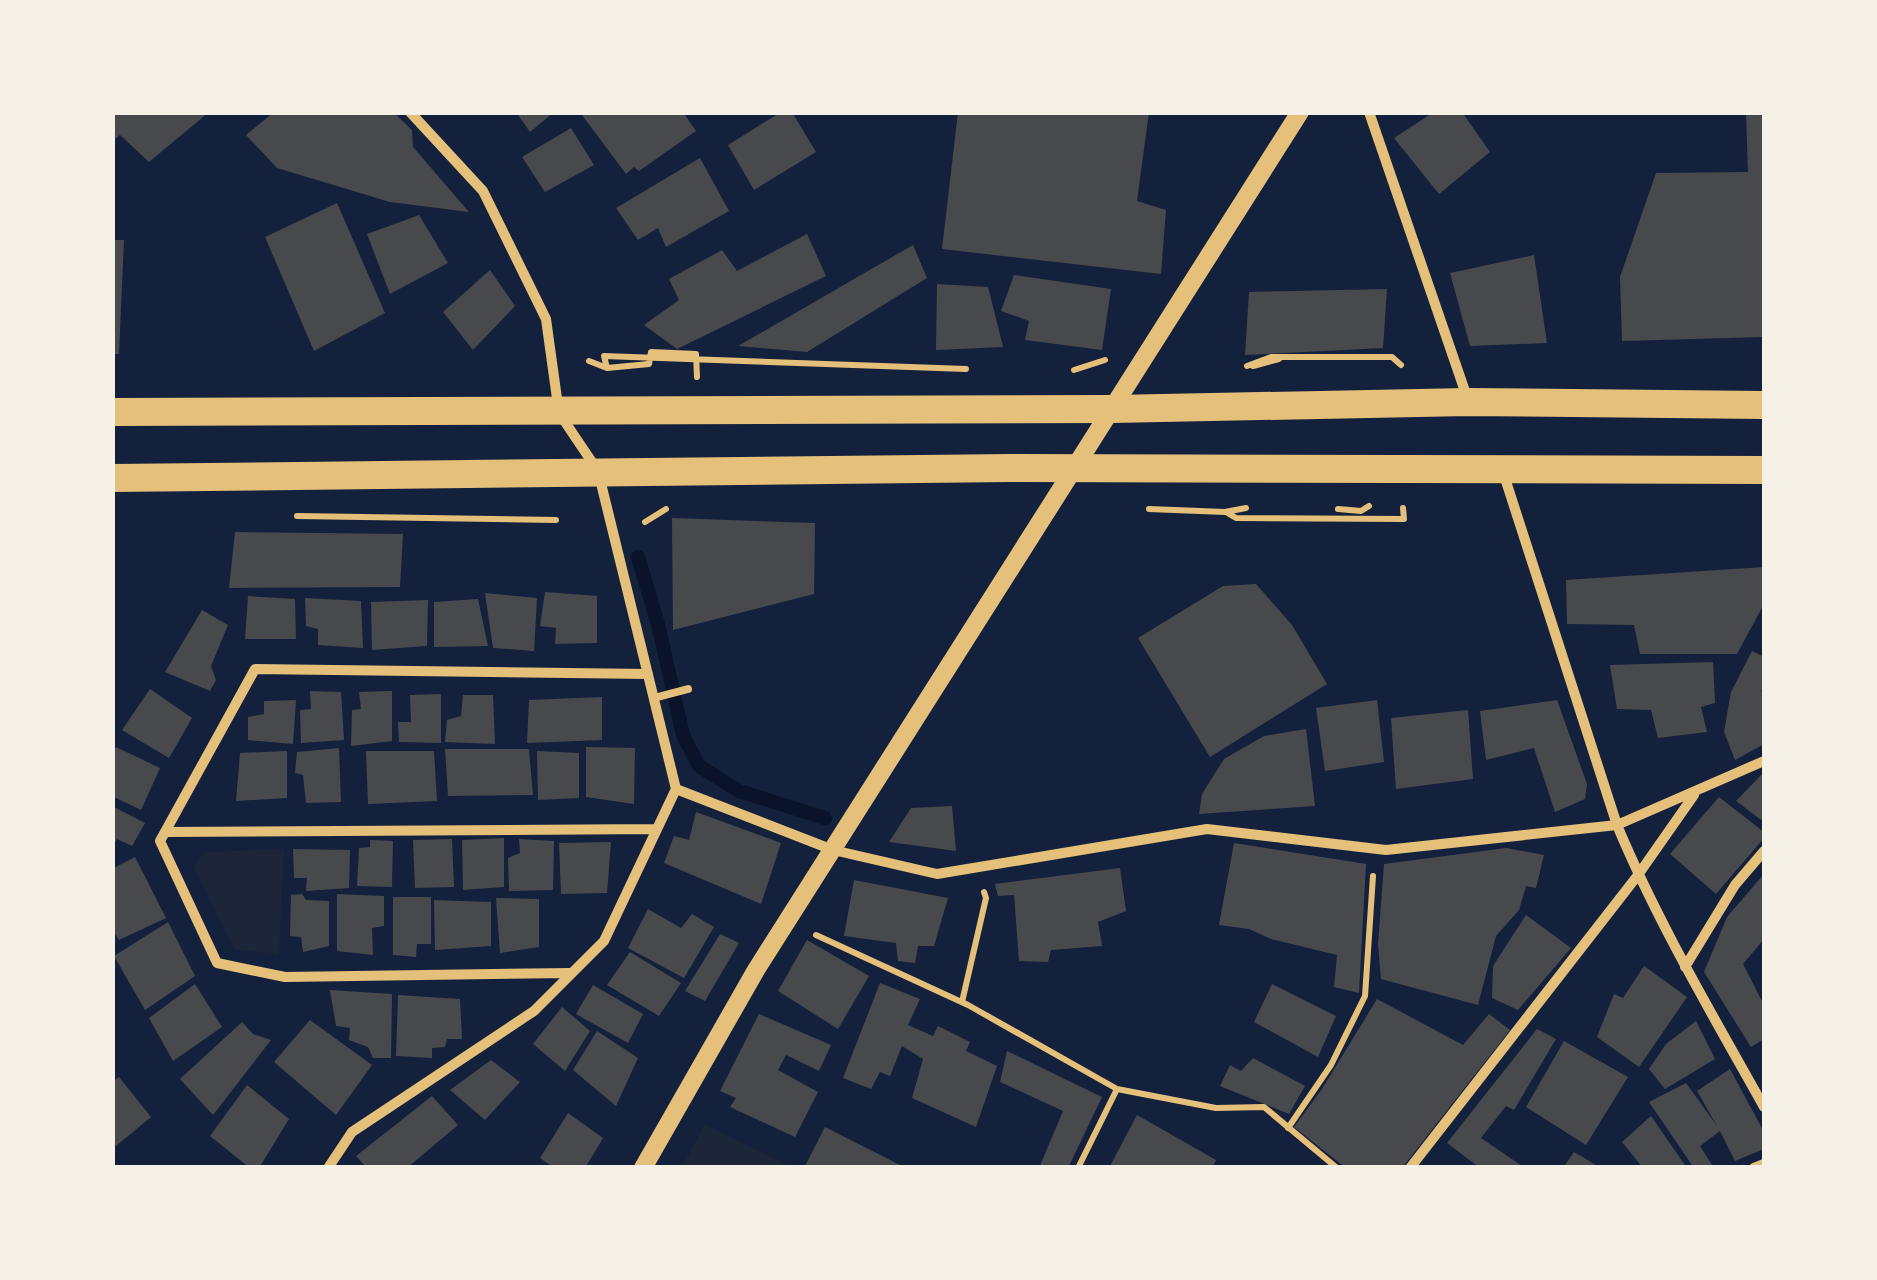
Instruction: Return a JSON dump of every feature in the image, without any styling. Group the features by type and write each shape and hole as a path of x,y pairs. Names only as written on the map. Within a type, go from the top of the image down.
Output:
{"highway":[{"path":"112,412 1113,409 1468,402 1764,405"},
{"path":"112,478 1073,468 1764,470"}],"street":[{"path":"328,1168 352,1132 534,1012 604,941 676,789 598,471 559,413 546,319 484,191 410,112"},
{"path":"643,1168 832,850 1300,112"},
{"path":"1369,112 1468,402"},
{"path":"1502,470 1617,825 1685,966 1764,1106"},
{"path":"571,974 284,977 216,963 160,841 254,669 648,674"},
{"path":"676,789 832,850 937,874 1208,829 1374,848 1617,825 1764,761"},
{"path":"1410,1168 1638,875 1696,791"},
{"path":"165,832 657,830"},
{"path":"1685,966 1735,885 1764,851"},
{"path":"1754,1168 1764,1164"}],"lane":[{"path":"654,698 688,689"}],"path":[{"path":"590,361 607,368 604,356 974,369"},
{"path":"1071,371 1108,358"},
{"path":"1247,366 1266,365 1274,359 1320,360"},
{"path":"645,522 671,506"},
{"path":"1138,508 1224,512 1236,518 1404,519 1403,508"},
{"path":"288,516 556,520"},
{"path":"1288,1128 1331,1066 1365,996 1374,848"},
{"path":"962,1002 986,898 974,868"},
{"path":"788,921 962,1002 1117,1089 1216,1108 1264,1107 1337,1168"},
{"path":"1078,1168 1117,1089"}],"shaded area":[{"path":"284,849 279,955 234,949 194,867 205,852"},
{"path":"705,1124 792,1167 682,1167"}],"building":[{"path":"112,112 209,112 149,162 120,135 112,141"},
{"path":"274,112 393,112 412,130 413,147 469,212 390,202 277,168 246,135"},
{"path":"516,112 554,112 530,132"},
{"path":"683,112 696,131 639,171 634,167 626,174 582,115"},
{"path":"781,112 792,112 816,152 754,190 728,145"},
{"path":"958,112 1149,112 1137,201 1166,210 1161,274 942,249"},
{"path":"1434,112 1462,112 1490,152 1439,194 1394,138"},
{"path":"1746,112 1764,112 1764,337 1622,341 1620,277 1656,173 1748,172"},
{"path":"571,128 594,165 545,192 522,157"},
{"path":"700,158 729,211 666,247 658,228 638,240 616,208"},
{"path":"337,203 385,313 314,351 265,237"},
{"path":"419,215 448,263 390,294 367,234"},
{"path":"807,234 826,276 677,349 644,325 679,300 669,279 722,250 737,271"},
{"path":"112,240 124,240 119,354 112,354"},
{"path":"913,245 927,278 807,352 738,346"},
{"path":"1534,255 1547,343 1470,346 1450,273"},
{"path":"490,270 515,306 473,350 443,312"},
{"path":"1014,275 1111,289 1102,350 1025,340 1029,321 1001,311"},
{"path":"937,284 988,287 1003,347 936,350"},
{"path":"1387,289 1383,348 1245,355 1249,292"},
{"path":"672,518 815,523 814,594 673,630"},
{"path":"235,532 403,534 400,587 229,588"},
{"path":"1764,567 1764,604 1737,654 1640,654 1634,625 1567,624 1566,580"},
{"path":"1256,584 1292,625 1327,684 1210,757 1138,638 1223,586"},
{"path":"545,592 597,596 597,643 555,644 556,628 540,626"},
{"path":"485,593 537,598 534,651 493,648"},
{"path":"248,596 295,599 296,639 245,639"},
{"path":"305,598 361,601 363,648 318,645 318,629 306,626"},
{"path":"478,599 488,646 434,647 434,602"},
{"path":"428,600 427,646 372,650 371,602"},
{"path":"202,610 228,625 211,666 216,680 210,691 165,672"},
{"path":"1752,651 1764,657 1764,744 1735,760 1724,732 1731,692"},
{"path":"1713,662 1715,703 1701,707 1707,732 1658,738 1651,710 1617,709 1610,665"},
{"path":"150,689 192,718 169,758 122,730"},
{"path":"310,691 341,692 344,740 301,743 300,710 311,709"},
{"path":"392,691 392,741 351,746 352,710 361,709 359,692"},
{"path":"441,694 441,743 399,742 398,722 411,722 410,695"},
{"path":"463,695 493,695 495,744 445,742 447,720 461,716"},
{"path":"602,697 602,740 527,743 529,700"},
{"path":"296,700 293,744 248,740 248,717 264,714 264,701"},
{"path":"1377,700 1384,762 1325,771 1316,708"},
{"path":"1557,700 1587,784 1585,799 1555,812 1534,748 1486,760 1480,711"},
{"path":"1468,710 1473,779 1396,789 1391,718"},
{"path":"1306,729 1315,806 1199,814 1202,794 1224,759 1264,736"},
{"path":"116,747 160,768 141,810 112,796 112,754"},
{"path":"586,747 635,748 634,804 586,797"},
{"path":"339,748 341,802 306,803 303,775 295,773 297,752"},
{"path":"445,749 529,749 533,795 448,796"},
{"path":"287,751 287,798 236,801 240,753"},
{"path":"366,751 434,751 437,801 368,804"},
{"path":"537,751 579,753 579,798 538,800"},
{"path":"1764,772 1764,822 1736,801"},
{"path":"1719,797 1764,832 1764,838 1716,894 1670,854"},
{"path":"112,806 145,823 132,846 117,839 112,848"},
{"path":"952,806 956,851 889,842 911,808"},
{"path":"696,812 781,843 761,904 664,863 674,836 689,840"},
{"path":"504,838 504,887 463,890 462,840"},
{"path":"452,839 454,887 415,888 413,840"},
{"path":"519,839 554,841 553,890 509,891 508,858 520,853"},
{"path":"370,840 393,841 392,887 357,886 359,848 370,847"},
{"path":"611,842 607,893 561,894 559,843"},
{"path":"1234,843 1366,864 1359,993 1334,987 1337,955 1271,939 1249,929 1219,925"},
{"path":"1506,848 1544,855 1536,888 1526,886 1519,910 1496,936 1478,1005 1381,979 1378,944 1384,864"},
{"path":"293,849 350,850 349,888 306,891 307,878 294,878"},
{"path":"135,857 166,918 119,940 112,929 112,869"},
{"path":"1120,868 1126,911 1098,922 1102,946 1051,950 1048,962 1019,961 1014,895 998,896 995,884"},
{"path":"1764,874 1764,939 1743,964 1764,1005 1764,1039 1751,1047 1704,972 1727,917"},
{"path":"854,880 948,898 934,946 918,946 915,963 898,961 896,943 844,936"},
{"path":"302,894 306,900 329,901 329,946 303,952 301,937 290,936 291,895"},
{"path":"337,894 384,896 384,926 372,928 373,955 337,951"},
{"path":"393,897 431,897 431,944 417,944 416,957 393,955"},
{"path":"496,898 539,899 539,947 500,953"},
{"path":"434,900 491,902 491,946 435,950"},
{"path":"648,909 681,928 692,914 714,927 684,978 628,948"},
{"path":"1526,915 1571,948 1518,1010 1492,998 1493,966"},
{"path":"168,922 195,976 145,1010 114,956"},
{"path":"720,934 739,943 705,1001 685,991"},
{"path":"807,940 869,976 838,1029 778,991"},
{"path":"630,952 681,983 659,1016 607,985"},
{"path":"1644,966 1687,997 1639,1067 1597,1037 1614,994 1623,998"},
{"path":"880,983 920,999 908,1025 933,1036 938,1026 970,1042 966,1051 997,1066 976,1127 912,1098 923,1059 902,1046 890,1076 880,1072 871,1089 843,1078"},
{"path":"195,984 222,1027 173,1061 149,1018"},
{"path":"1272,984 1336,1016 1318,1057 1254,1022"},
{"path":"593,985 643,1014 628,1043 576,1014"},
{"path":"330,990 392,994 391,1058 373,1058 368,1047 349,1040 350,1028 336,1026"},
{"path":"398,995 460,999 462,1039 447,1039 445,1047 432,1048 432,1058 396,1056"},
{"path":"1377,999 1463,1045 1489,1014 1510,1030 1402,1168 1346,1168 1294,1127"},
{"path":"562,1007 590,1031 565,1071 533,1044"},
{"path":"759,1014 831,1045 819,1071 786,1055 778,1070 818,1092 795,1137 730,1107 736,1098 720,1091"},
{"path":"310,1020 372,1065 336,1115 274,1062"},
{"path":"1696,1021 1715,1059 1665,1089 1649,1069 1666,1044"},
{"path":"242,1022 253,1034 271,1040 213,1115 180,1079"},
{"path":"1537,1029 1556,1039 1514,1110 1506,1106 1481,1138 1525,1168 1480,1168 1447,1143"},
{"path":"597,1031 638,1058 616,1106 573,1070"},
{"path":"1564,1041 1628,1077 1586,1145 1526,1107"},
{"path":"1007,1051 1102,1097 1068,1168 1039,1168 1063,1111 1000,1082"},
{"path":"1253,1058 1305,1086 1289,1114 1220,1086 1230,1065 1241,1071"},
{"path":"491,1060 520,1082 485,1120 450,1090"},
{"path":"1730,1069 1764,1132 1764,1149 1735,1161 1720,1131 1700,1146 1714,1168 1694,1168 1649,1102 1686,1083 1717,1126 1697,1091"},
{"path":"119,1077 151,1117 116,1146 112,1141 112,1082"},
{"path":"247,1085 289,1119 259,1168 250,1168 210,1136"},
{"path":"432,1096 458,1125 407,1168 367,1168 356,1156"},
{"path":"568,1113 603,1138 585,1168 554,1168 540,1158"},
{"path":"1137,1115 1216,1160 1212,1168 1109,1168"},
{"path":"1651,1116 1687,1168 1643,1168 1622,1142"},
{"path":"825,1127 906,1168 804,1168"},
{"path":"1574,1152 1601,1168 1563,1168"}],"waterway":[{"path":"638,557 683,735 699,766 739,791 825,818"}]}
